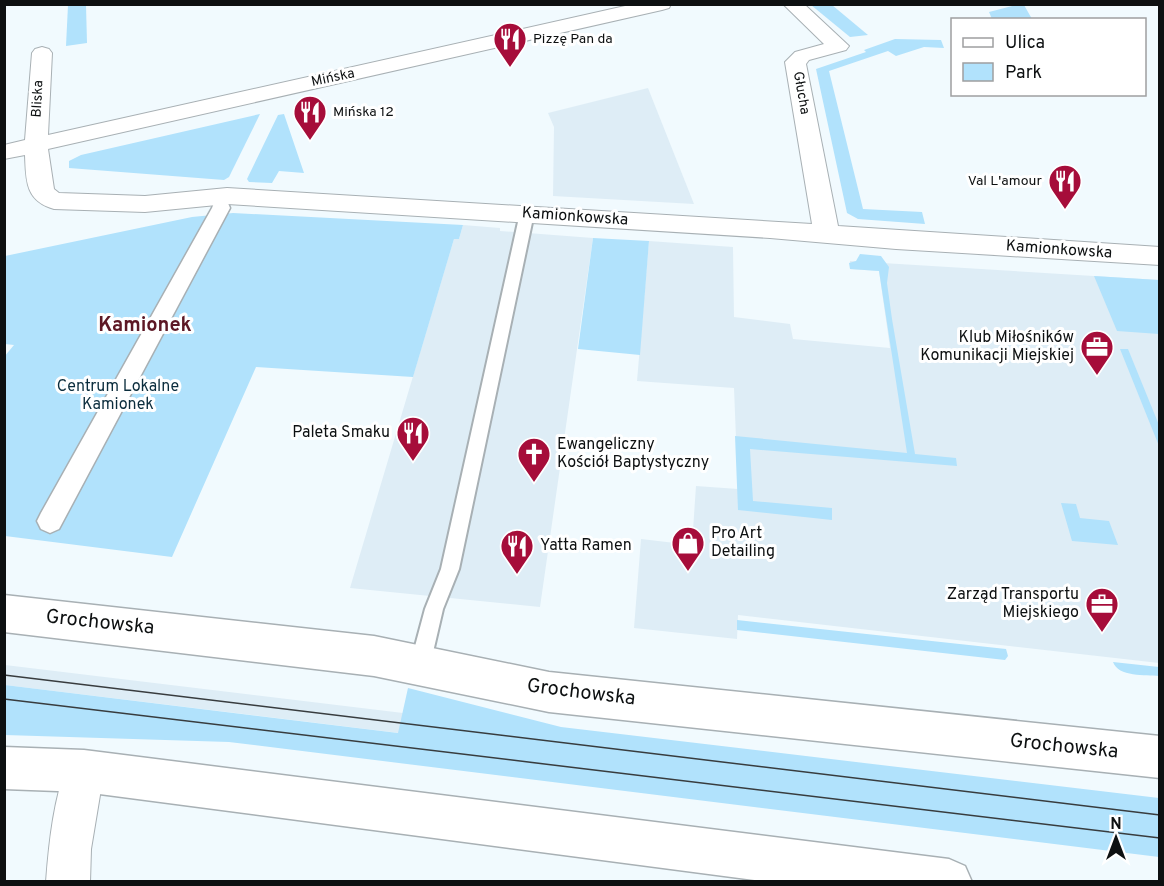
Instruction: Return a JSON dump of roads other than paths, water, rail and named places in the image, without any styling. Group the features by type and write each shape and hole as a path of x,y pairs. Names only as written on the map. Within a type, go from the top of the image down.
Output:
{"main road":[{"name":"Grochowska","path":"4,613 374,656 549,692 1160,757"},
{"path":"4,768 84,771 949,882"}],"street":[{"name":"Mińska","path":"4,152 662,4"},
{"name":"Głucha","path":"792,4 839,46 802,56 795,62 826,232"},
{"name":"Bliska","path":"37,144 42,53"},
{"name":"Kamionkowska","path":"37,144 42,193 54,201 145,204 218,196 826,232 896,240 1160,256"},
{"path":"50,521 221,208"},
{"path":"68,882 70,849 84,771"}],"lane":[{"path":"420,665 434,609 450,569 527,213"}],"tram line":[{"path":"4,675 1160,815"},
{"path":"4,699 1160,838"}],"place":[{"name":"Pizzę Pan da","path":"510,68"},
{"name":"Mińska 12","path":"310,141"},
{"name":"Val L'amour","path":"1065,210"},
{"name":"Klub Miłośników Komunikacji Miejskiej","path":"1097,376"},
{"name":"Paleta Smaku","path":"413,462"},
{"name":"Ewangeliczny Kościół Baptystyczny","path":"534,483"},
{"name":"Pro Art Detailing","path":"688,572"},
{"name":"Yatta Ramen","path":"517,575"},
{"name":"Zarząd Transportu Miejskiego","path":"1102,633"}],"district":[{"name":"Kamionek","path":"145,326"}],"park label":[{"name":"Centrum Lokalne Kamionek","path":"118,396"}]}
